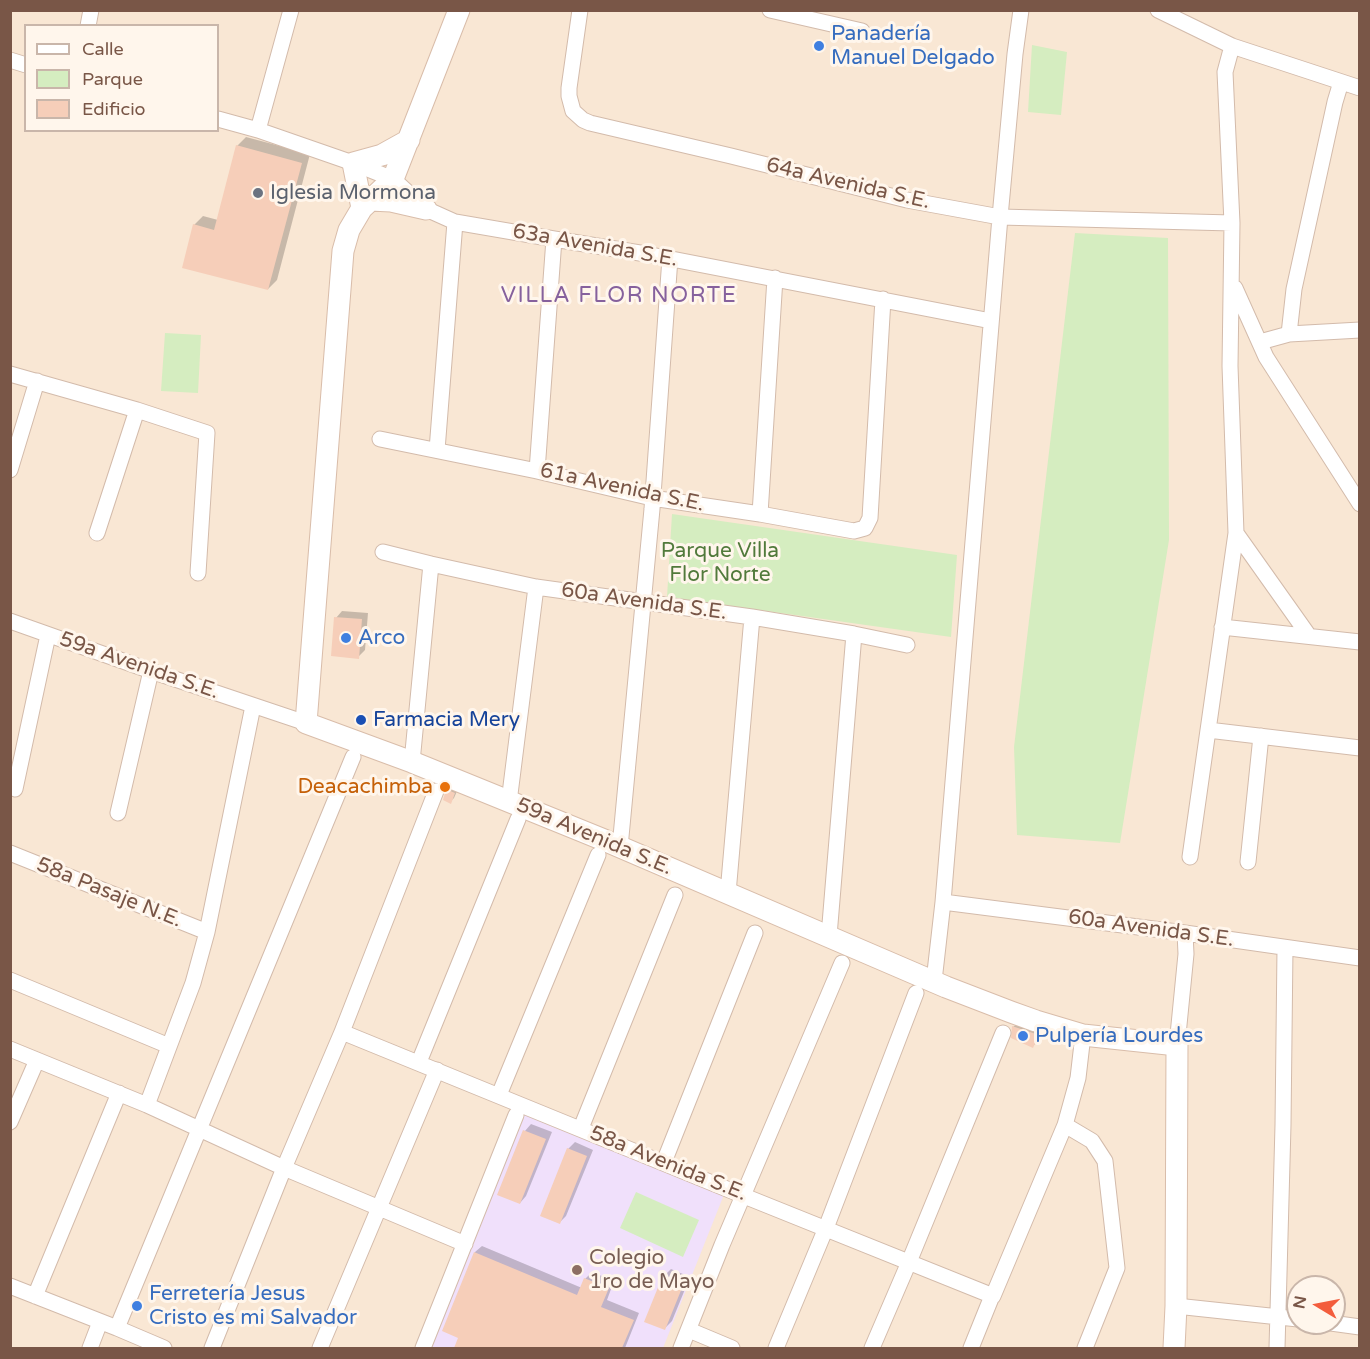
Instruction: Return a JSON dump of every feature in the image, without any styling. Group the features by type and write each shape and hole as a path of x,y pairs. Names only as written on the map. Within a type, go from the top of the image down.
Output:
{"street":[{"path":"258,130 291,10"},
{"path":"306,723 343,251 349,230 366,204 393,179 459,10"},
{"name":"64a Avenida S.E.","path":"580,10 569,96 573,111 583,120 907,200 1000,217 1232,223"},
{"path":"770,10 862,31"},
{"path":"934,981 943,902 1000,217 1021,10"},
{"path":"1158,10 1232,46 1359,88"},
{"path":"1190,857 1236,533 1230,366 1232,223 1226,72 1232,46"},
{"path":"1289,334 1294,289 1341,82"},
{"name":"63a Avenida S.E.","path":"219,119 258,130 393,179 426,209 455,222 670,258 991,321"},
{"path":"366,204 352,163 382,155 409,140"},
{"path":"366,204 391,201 426,209"},
{"path":"437,450 455,222"},
{"path":"537,471 554,239"},
{"path":"620,847 644,603 670,258"},
{"path":"760,514 775,278"},
{"path":"1232,282 1266,357 1359,504"},
{"name":"61a Avenida S.E.","path":"380,439 537,471 652,498 854,531 865,528 870,518 883,299"},
{"path":"1260,342 1289,334 1359,330"},
{"path":"10,374 137,410 207,433 198,573"},
{"path":"10,470 37,381"},
{"path":"98,533 137,410"},
{"path":"1236,533 1308,636"},
{"name":"60a Avenida S.E.","path":"384,552 536,587 752,617 907,645"},
{"path":"412,762 431,564"},
{"path":"419,1062 514,810 536,587"},
{"path":"728,893 752,617"},
{"name":"59a Avenida S.E.","path":"10,621 412,762 514,810 620,847 934,981 1036,1021 1083,1035 1177,1046"},
{"path":"1222,627 1359,642"},
{"path":"829,936 854,634"},
{"path":"15,789 48,635"},
{"path":"118,813 151,671"},
{"path":"147,1105 193,983 207,932 253,706"},
{"path":"1208,730 1359,748"},
{"path":"1248,862 1261,736"},
{"path":"117,1328 353,757"},
{"path":"213,1348 284,1168 342,1032 436,791"},
{"name":"58a Pasaje N.E.","path":"10,853 207,932"},
{"path":"499,1095 598,855"},
{"path":"580,1128 675,895"},
{"name":"60a Avenida S.E.","path":"943,902 1359,958"},
{"path":"664,1162 755,933"},
{"path":"1174,1348 1177,1046 1186,954 1185,933"},
{"path":"1277,1348 1285,948"},
{"path":"681,1348 722,1245 842,963"},
{"path":"10,980 169,1046"},
{"path":"776,1348 826,1228 916,993"},
{"name":"58a Avenida S.E.","path":"342,1032 993,1296"},
{"path":"872,1348 1003,1033"},
{"path":"971,1348 1065,1125 1078,1078 1083,1035"},
{"path":"10,1049 119,1093 284,1168 465,1244"},
{"path":"10,1122 37,1060"},
{"path":"320,1348 437,1070"},
{"path":"34,1296 119,1093"},
{"path":"423,1348 516,1115"},
{"path":"1065,1125 1092,1141 1105,1161 1117,1268 1084,1348"},
{"path":"10,1286 164,1348"},
{"path":"1176,1306 1286,1317"},
{"path":"90,1348 100,1322"},
{"path":"688,1330 732,1348"}],"shaded area":[{"path":"11,11 1359,11 1359,1348 11,1348"},
{"name":"Colegio 1ro de Mayo","path":"523,1114 725,1192 663,1348 429,1348"}],"green space":[{"path":"1032,45 1067,52 1061,115 1028,112"},
{"path":"1075,233 1168,238 1169,540 1120,843 1017,835 1014,747"},
{"path":"165,333 201,335 198,393 161,391"},
{"name":"Parque Villa Flor Norte","path":"672,514 957,555 951,637 667,597"},
{"path":"636,1192 699,1220 683,1257 620,1228"}],"building":[{"name":"Iglesia Mormona","path":"236,145 302,163 268,290 182,268 193,224 214,230"},
{"name":"Arco","path":"334,617 362,619 359,659 331,656"},
{"path":"446,789 455,793 451,804 443,800"},
{"name":"Pulpería Lourdes","path":"1012,1026 1039,1035 1033,1048 1011,1038"},
{"path":"523,1130 546,1139 520,1204 497,1195"},
{"path":"567,1148 587,1156 560,1224 540,1216"},
{"path":"474,1252 577,1295 584,1278 609,1288 601,1307 634,1320 622,1348 454,1348 458,1338 442,1331"},
{"path":"663,1275 684,1283 665,1330 644,1322"}],"place":[{"name":"Panadería Manuel Delgado","path":"819,46"},
{"name":"Iglesia Mormona","path":"258,193"},
{"name":"Arco","path":"346,638"},
{"name":"Farmacia Mery","path":"361,720"},
{"name":"Deacachimba","path":"445,787"},
{"name":"Pulpería Lourdes","path":"1023,1036"},
{"name":"Colegio 1ro de Mayo","path":"577,1270"},
{"name":"Ferretería Jesus Cristo es mi Salvador","path":"137,1306"}],"district":[{"name":"VILLA FLOR NORTE","path":"619,296"}]}
